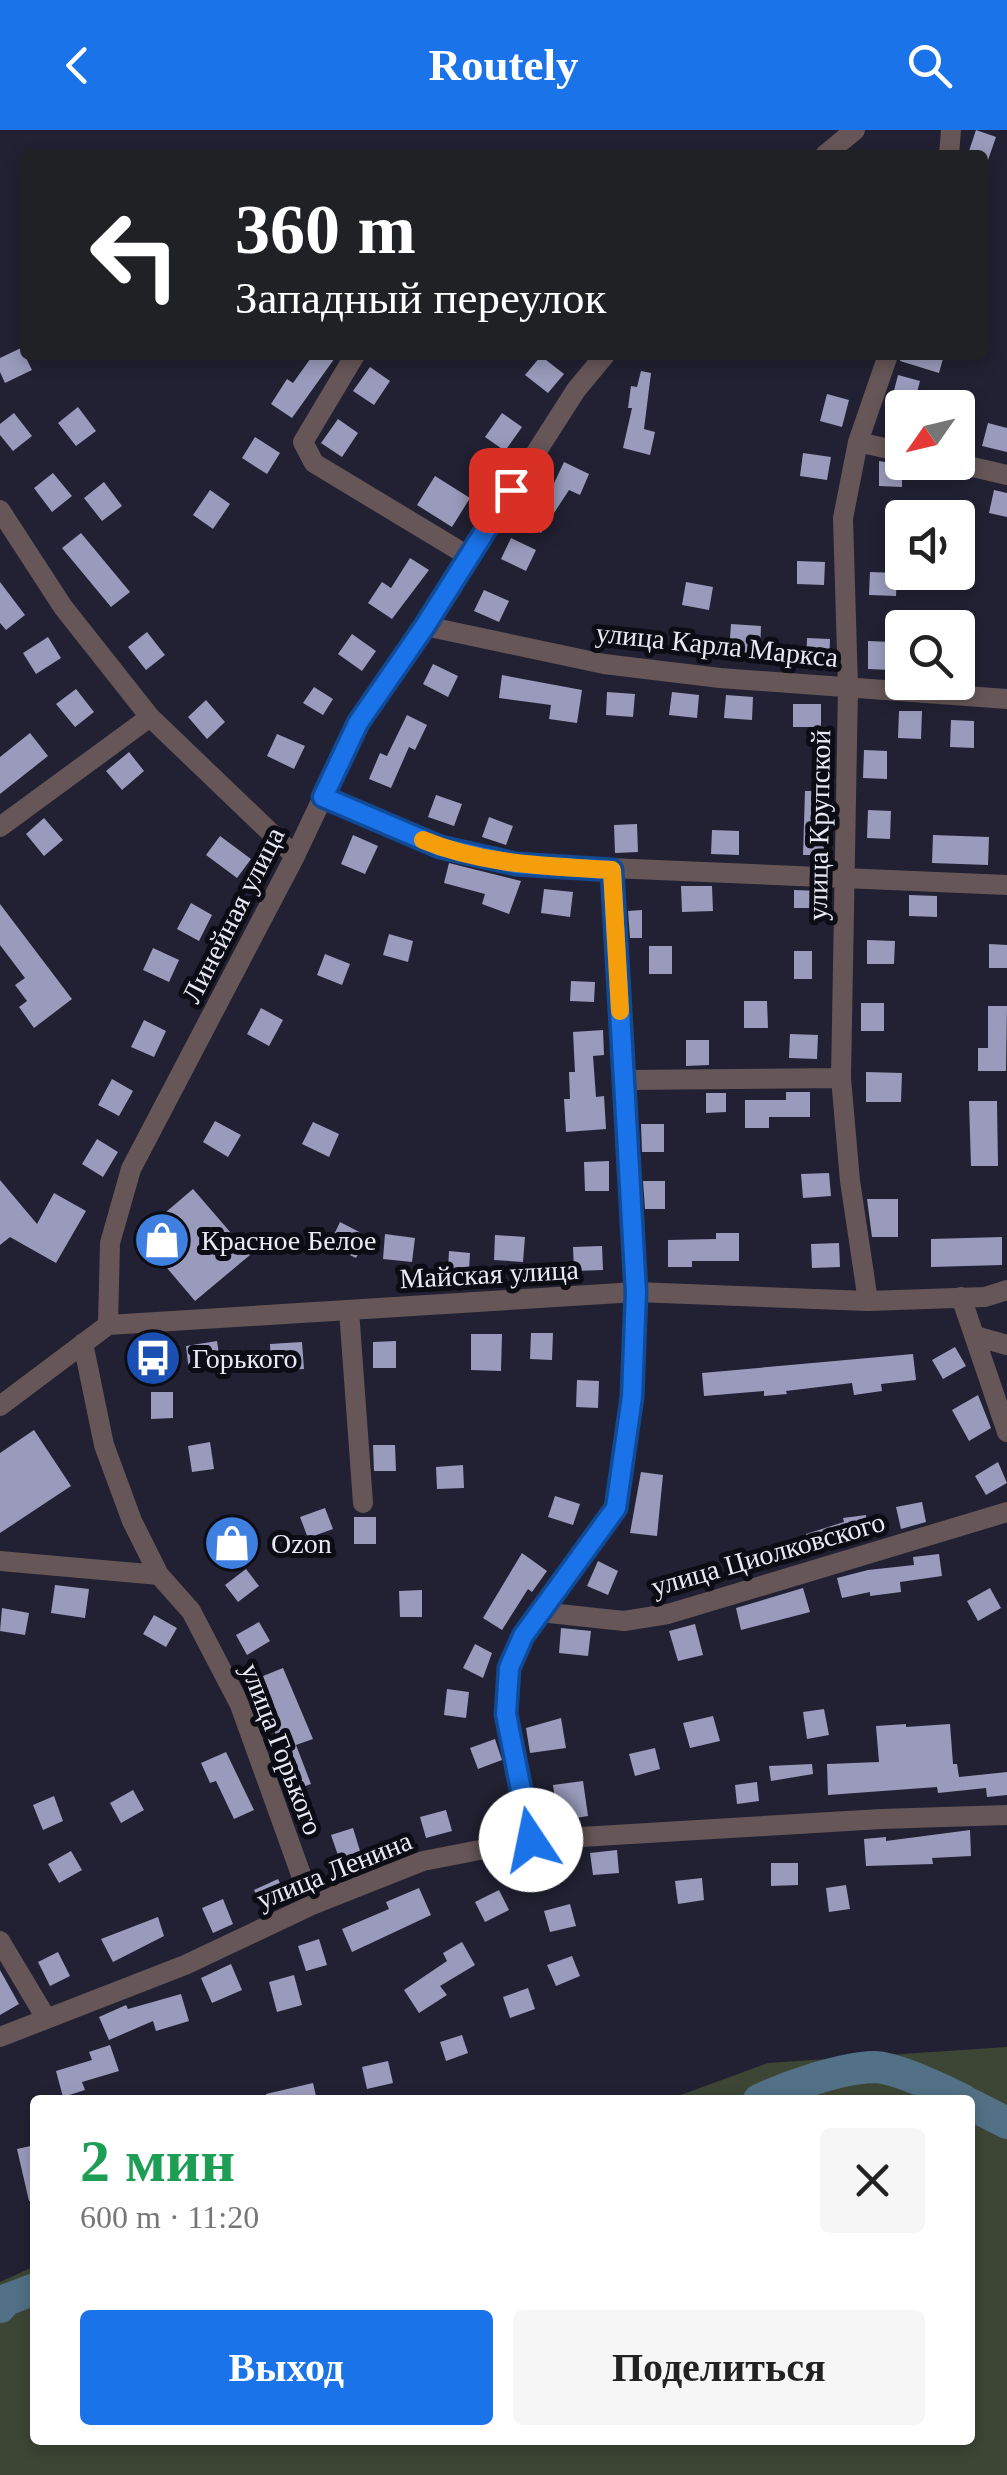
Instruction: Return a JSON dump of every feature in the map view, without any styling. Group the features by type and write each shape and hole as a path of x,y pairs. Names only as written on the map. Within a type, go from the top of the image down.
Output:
{"street":[{"path":"831,150 855,130"},
{"path":"352,360 303,442 314,463 468,556"},
{"name":"Линейная улица","path":"108,1325 110,1243 132,1169 295,856 358,723 576,390 601,360"},
{"name":"улица Крупской","path":"868,1302 850,1182 841,1078 848,687 843,518 858,442 886,360"},
{"path":"858,442 885,448"},
{"path":"975,468 1007,475"},
{"path":"0,510 63,607 150,717 295,856"},
{"name":"улица Карла Маркса","path":"425,626 604,664 720,678 1007,699"},
{"path":"0,827 150,717"},
{"path":"323,797 440,847 516,864 1007,885"},
{"path":"531,1840 506,1714 509,1668 523,1636 616,1508 632,1397 636,1292 612,870"},
{"path":"623,1080 841,1078"},
{"name":"Майская улица","path":"108,1325 636,1292 868,1302 985,1297 1007,1290"},
{"path":"961,1298 1007,1432"},
{"path":"349,1310 363,1503"},
{"path":"0,1406 108,1325"},
{"path":"975,1336 1007,1346"},
{"name":"улица Горького","path":"84,1343 104,1445 132,1522 160,1575 192,1611 240,1705 312,1905"},
{"name":"улица Циолковского","path":"540,1612 624,1621 668,1614 1007,1512"},
{"path":"0,1561 160,1575"},
{"name":"улица Ленина","path":"0,2037 186,1965 312,1905 423,1861 531,1840 880,1818 1007,1816"},
{"path":"0,1941 46,2018"}],"green space":[{"path":"1007,2047 1007,2475 0,2475 0,2282 30,2268 30,2445 975,2445 975,2095 681,2095 768,2063"}],"building":[{"path":"976,130 996,137 988,160 988,150 969,150"},
{"path":"20,348 20,360 27,360 32,370 5,383 0,358"},
{"path":"309,360 333,360 292,418 271,404 287,379 293,383"},
{"path":"538,360 546,360 564,374 548,393 525,375"},
{"path":"900,360 943,360 939,373"},
{"path":"370,367 390,381 374,405 353,391"},
{"path":"641,371 651,373 644,429 655,432 650,455 623,448 632,408 628,408 631,386 637,387"},
{"path":"898,375 920,381 918,390 894,390"},
{"path":"827,394 849,400 842,427 820,421"},
{"path":"78,407 96,431 76,446 58,423"},
{"path":"14,413 32,436 13,451 0,435 0,424"},
{"path":"502,413 522,427 505,451 485,437"},
{"path":"338,419 358,433 342,457 321,443"},
{"path":"988,423 1007,428 1007,452 982,446"},
{"path":"255,437 280,453 267,474 242,458"},
{"path":"803,453 831,457 827,480 800,476"},
{"path":"879,461 885,462 885,480 902,480 902,487 879,486"},
{"path":"564,462 589,474 580,495 569,490 541,533 533,529 538,519 527,512 542,489 549,494"},
{"path":"53,473 72,496 52,512 34,488"},
{"path":"435,476 470,498 452,527 417,505"},
{"path":"104,482 122,506 102,521 84,498"},
{"path":"210,490 230,504 213,529 193,515"},
{"path":"994,490 1007,493 1007,517 989,513"},
{"path":"81,533 130,592 111,607 62,548"},
{"path":"511,538 536,550 526,571 501,559"},
{"path":"410,558 429,570 392,619 368,603 382,582 391,588"},
{"path":"797,561 825,562 824,585 797,584"},
{"path":"870,572 885,573 885,590 896,590 896,596 869,595"},
{"path":"0,582 25,615 6,630 0,623"},
{"path":"686,582 713,587 709,610 682,605"},
{"path":"484,590 509,601 499,622 474,611"},
{"path":"731,624 761,626 760,653 729,652"},
{"path":"147,632 165,655 146,670 128,647"},
{"path":"352,634 376,651 362,671 338,654"},
{"path":"48,637 61,658 36,674 23,653"},
{"path":"807,638 830,639 829,666 806,666"},
{"path":"868,641 885,642 885,670 868,669"},
{"path":"433,664 458,676 448,697 423,684"},
{"path":"502,675 582,690 577,723 549,719 551,705 499,698"},
{"path":"314,687 333,699 323,715 303,703"},
{"path":"76,689 94,712 75,727 56,704"},
{"path":"607,692 635,694 633,717 606,715"},
{"path":"672,692 699,695 697,718 669,715"},
{"path":"726,695 753,697 752,720 724,718"},
{"path":"206,700 225,722 207,739 188,717"},
{"path":"793,704 821,704 821,727 793,727"},
{"path":"899,711 922,711 921,739 898,738"},
{"path":"407,715 427,725 415,750 409,747 391,788 369,779 380,753 387,756"},
{"path":"951,720 974,721 974,748 950,747"},
{"path":"30,733 48,756 0,794 0,757"},
{"path":"277,734 305,746 294,769 267,756"},
{"path":"864,750 887,751 887,779 863,778"},
{"path":"129,752 144,771 122,790 106,771"},
{"path":"805,791 829,791 831,855 803,855"},
{"path":"436,795 462,804 454,826 428,817"},
{"path":"868,810 891,811 890,839 867,838"},
{"path":"489,817 513,826 506,845 482,837"},
{"path":"44,818 63,840 44,856 26,834"},
{"path":"637,824 638,852 615,853 614,825"},
{"path":"712,830 739,831 739,855 711,854"},
{"path":"353,835 378,846 365,874 341,864"},
{"path":"933,835 989,837 988,865 932,863"},
{"path":"220,836 251,859 237,878 206,855"},
{"path":"449,863 521,881 509,914 482,904 485,894 444,883"},
{"path":"681,886 712,886 713,911 682,912"},
{"path":"544,889 573,892 570,917 541,913"},
{"path":"794,890 822,891 822,908 794,908"},
{"path":"909,895 937,896 937,917 909,916"},
{"path":"191,903 212,915 199,941 177,929"},
{"path":"0,904 72,999 34,1028 19,1007 27,1001 15,985 25,978 0,945"},
{"path":"642,910 642,938 630,938 628,911"},
{"path":"389,934 413,941 408,962 383,955"},
{"path":"867,940 895,941 894,964 867,964"},
{"path":"989,944 1007,945 1007,968 989,968"},
{"path":"649,946 672,946 672,974 649,974"},
{"path":"153,948 179,960 169,982 143,970"},
{"path":"794,951 812,951 812,979 794,979"},
{"path":"325,954 350,964 342,985 317,975"},
{"path":"571,981 595,982 594,1002 570,1001"},
{"path":"744,1001 767,1001 768,1028 744,1028"},
{"path":"861,1003 884,1003 884,1031 861,1031"},
{"path":"988,1006 1007,1006 1006,1071 978,1071 978,1048 988,1048"},
{"path":"261,1008 283,1020 269,1046 247,1034"},
{"path":"144,1020 166,1031 154,1057 131,1047"},
{"path":"603,1030 604,1055 593,1056 596,1097 604,1096 606,1129 566,1132 564,1099 570,1099 569,1072 575,1072 573,1032"},
{"path":"790,1034 818,1035 817,1059 789,1058"},
{"path":"686,1040 709,1040 709,1065 686,1066"},
{"path":"866,1072 902,1073 901,1102 866,1102"},
{"path":"112,1079 133,1091 119,1116 98,1105"},
{"path":"786,1092 810,1092 810,1117 769,1117 769,1128 745,1128 745,1100 786,1100"},
{"path":"706,1093 726,1093 726,1112 706,1113"},
{"path":"969,1101 997,1101 998,1166 971,1166"},
{"path":"215,1121 241,1135 228,1157 203,1142"},
{"path":"313,1122 339,1134 329,1157 302,1144"},
{"path":"641,1124 664,1124 664,1152 642,1152"},
{"path":"97,1139 118,1152 103,1177 82,1164"},
{"path":"609,1161 609,1191 585,1191 584,1162"},
{"path":"829,1173 831,1196 803,1198 801,1174"},
{"path":"0,1180 37,1224 54,1193 86,1211 56,1263 10,1237 0,1245"},
{"path":"643,1181 665,1181 665,1209 645,1209"},
{"path":"193,1189 250,1255 195,1301 139,1235"},
{"path":"867,1199 898,1199 898,1237 872,1237"},
{"path":"340,1222 367,1236 356,1258 329,1245"},
{"path":"716,1233 739,1233 739,1261 692,1261 692,1267 668,1267 668,1240 716,1239"},
{"path":"385,1234 415,1238 412,1262 383,1259"},
{"path":"495,1235 525,1237 523,1262 494,1260"},
{"path":"1002,1237 1002,1265 931,1267 931,1239"},
{"path":"839,1243 840,1267 812,1268 811,1244"},
{"path":"602,1246 603,1270 574,1271 573,1247"},
{"path":"449,1251 470,1253 469,1270 448,1268"},
{"path":"531,1333 553,1333 552,1360 530,1359"},
{"path":"471,1334 502,1334 501,1371 471,1370"},
{"path":"217,1341 221,1367 189,1372 186,1346"},
{"path":"396,1341 396,1368 373,1368 373,1342"},
{"path":"302,1342 304,1369 271,1371 270,1344"},
{"path":"955,1347 966,1366 943,1379 932,1360"},
{"path":"913,1354 916,1380 881,1384 882,1391 854,1395 852,1383 786,1391 787,1394 764,1396 764,1391 704,1396 702,1373"},
{"path":"577,1380 599,1381 598,1408 576,1407"},
{"path":"151,1392 173,1392 173,1418 151,1419"},
{"path":"978,1395 991,1428 969,1441 952,1410"},
{"path":"34,1430 71,1486 0,1533 0,1453"},
{"path":"210,1442 214,1469 192,1472 188,1446"},
{"path":"373,1445 395,1445 396,1471 374,1471"},
{"path":"998,1462 1007,1483 986,1495 975,1476"},
{"path":"463,1465 464,1488 437,1489 436,1467"},
{"path":"641,1472 663,1475 657,1536 630,1533"},
{"path":"555,1496 580,1504 573,1525 548,1517"},
{"path":"922,1502 926,1522 901,1529 896,1507"},
{"path":"325,1508 333,1529 308,1538 300,1517"},
{"path":"866,1515 869,1539 811,1549 806,1534 844,1522 843,1518"},
{"path":"354,1517 376,1517 376,1544 354,1544"},
{"path":"235,1518 247,1537 225,1552 213,1533"},
{"path":"522,1553 547,1571 532,1592 528,1589 502,1630 483,1618"},
{"path":"939,1554 942,1576 900,1582 901,1592 870,1596 870,1592 842,1598 837,1578 914,1565 913,1557"},
{"path":"598,1561 618,1571 608,1595 587,1586"},
{"path":"246,1569 259,1586 238,1602 225,1585"},
{"path":"55,1585 89,1589 85,1618 51,1613"},
{"path":"803,1588 810,1612 741,1630 736,1608"},
{"path":"990,1588 1001,1608 978,1621 967,1601"},
{"path":"422,1590 422,1617 400,1617 399,1591"},
{"path":"2,1608 29,1613 25,1635 0,1631"},
{"path":"154,1615 177,1628 166,1647 143,1634"},
{"path":"259,1622 270,1641 247,1655 236,1635"},
{"path":"695,1624 703,1655 678,1661 669,1631"},
{"path":"561,1628 591,1631 588,1656 559,1653"},
{"path":"475,1644 492,1653 483,1678 463,1668"},
{"path":"283,1668 313,1739 296,1745 311,1784 294,1790 272,1723 276,1721 258,1678"},
{"path":"447,1689 469,1692 466,1718 444,1715"},
{"path":"824,1709 829,1735 807,1739 803,1712"},
{"path":"713,1716 720,1741 690,1748 683,1723"},
{"path":"561,1718 566,1748 530,1753 526,1728"},
{"path":"950,1724 953,1764 957,1764 959,1777 1007,1772 1007,1795 987,1797 986,1788 938,1793 937,1787 828,1795 827,1764 879,1762 876,1726"},
{"path":"495,1739 502,1760 478,1769 470,1748"},
{"path":"655,1748 660,1769 635,1776 629,1754"},
{"path":"226,1752 254,1810 234,1819 216,1781 210,1783 201,1763"},
{"path":"812,1764 813,1774 771,1781 769,1766"},
{"path":"583,1781 588,1816 558,1821 553,1785"},
{"path":"757,1782 759,1801 737,1804 735,1785"},
{"path":"133,1790 144,1810 121,1823 110,1803"},
{"path":"54,1796 63,1821 43,1830 33,1805"},
{"path":"446,1810 452,1831 426,1838 420,1817"},
{"path":"353,1828 361,1854 340,1861 331,1835"},
{"path":"970,1830 971,1856 932,1858 933,1864 866,1866 864,1839 886,1837 886,1841"},
{"path":"617,1850 619,1873 593,1875 590,1853"},
{"path":"71,1851 82,1870 59,1883 48,1864"},
{"path":"771,1863 798,1863 798,1885 771,1886"},
{"path":"702,1878 704,1900 678,1904 675,1881"},
{"path":"278,1879 288,1900 264,1911 254,1890"},
{"path":"846,1885 850,1909 829,1912 826,1888"},
{"path":"419,1888 431,1915 352,1952 342,1929 389,1909 386,1902"},
{"path":"499,1890 509,1910 485,1922 475,1902"},
{"path":"223,1899 233,1924 213,1933 202,1908"},
{"path":"570,1904 576,1926 550,1932 544,1911"},
{"path":"158,1917 164,1936 113,1962 101,1939"},
{"path":"319,1939 327,1965 306,1971 298,1946"},
{"path":"462,1942 475,1965 440,1986 447,1995 419,2013 404,1990 447,1961 443,1953"},
{"path":"58,1952 70,1976 50,1986 38,1962"},
{"path":"572,1956 580,1976 556,1986 547,1965"},
{"path":"231,1964 242,1990 212,2003 201,1978"},
{"path":"0,1970 19,2004 0,2015"},
{"path":"294,1975 302,2005 277,2012 269,1982"},
{"path":"528,1988 535,2009 510,2018 503,1997"},
{"path":"181,1994 189,2021 156,2031 153,2021 109,2040 99,2017 126,2005 128,2009"},
{"path":"462,2035 468,2053 446,2061 440,2042"},
{"path":"110,2045 119,2071 82,2082 85,2090 62,2095 56,2071 92,2060 89,2052"},
{"path":"388,2061 393,2083 367,2089 362,2067"},
{"path":"313,2083 316,2095 266,2095"},
{"path":"30,2146 30,2201 29,2201 17,2149"}],"waterway":[{"path":"771,2095 815,2079 874,2067 906,2075 953,2095"},
{"path":"975,2107 1007,2123"},
{"path":"0,2307 6,2300 30,2291"}],"slow traffic":[{"path":"423,840 516,864 612,870 620,1011"}],"place":[{"name":"Красное Белое","path":"162,1240"},
{"name":"Горького","path":"153,1358"},
{"name":"Ozon","path":"232,1543"}],"route":[{"path":"511,490 358,723 323,797 440,847 516,864 612,870 636,1292 632,1397 616,1508 523,1636 509,1668 506,1714 531,1840"}]}
